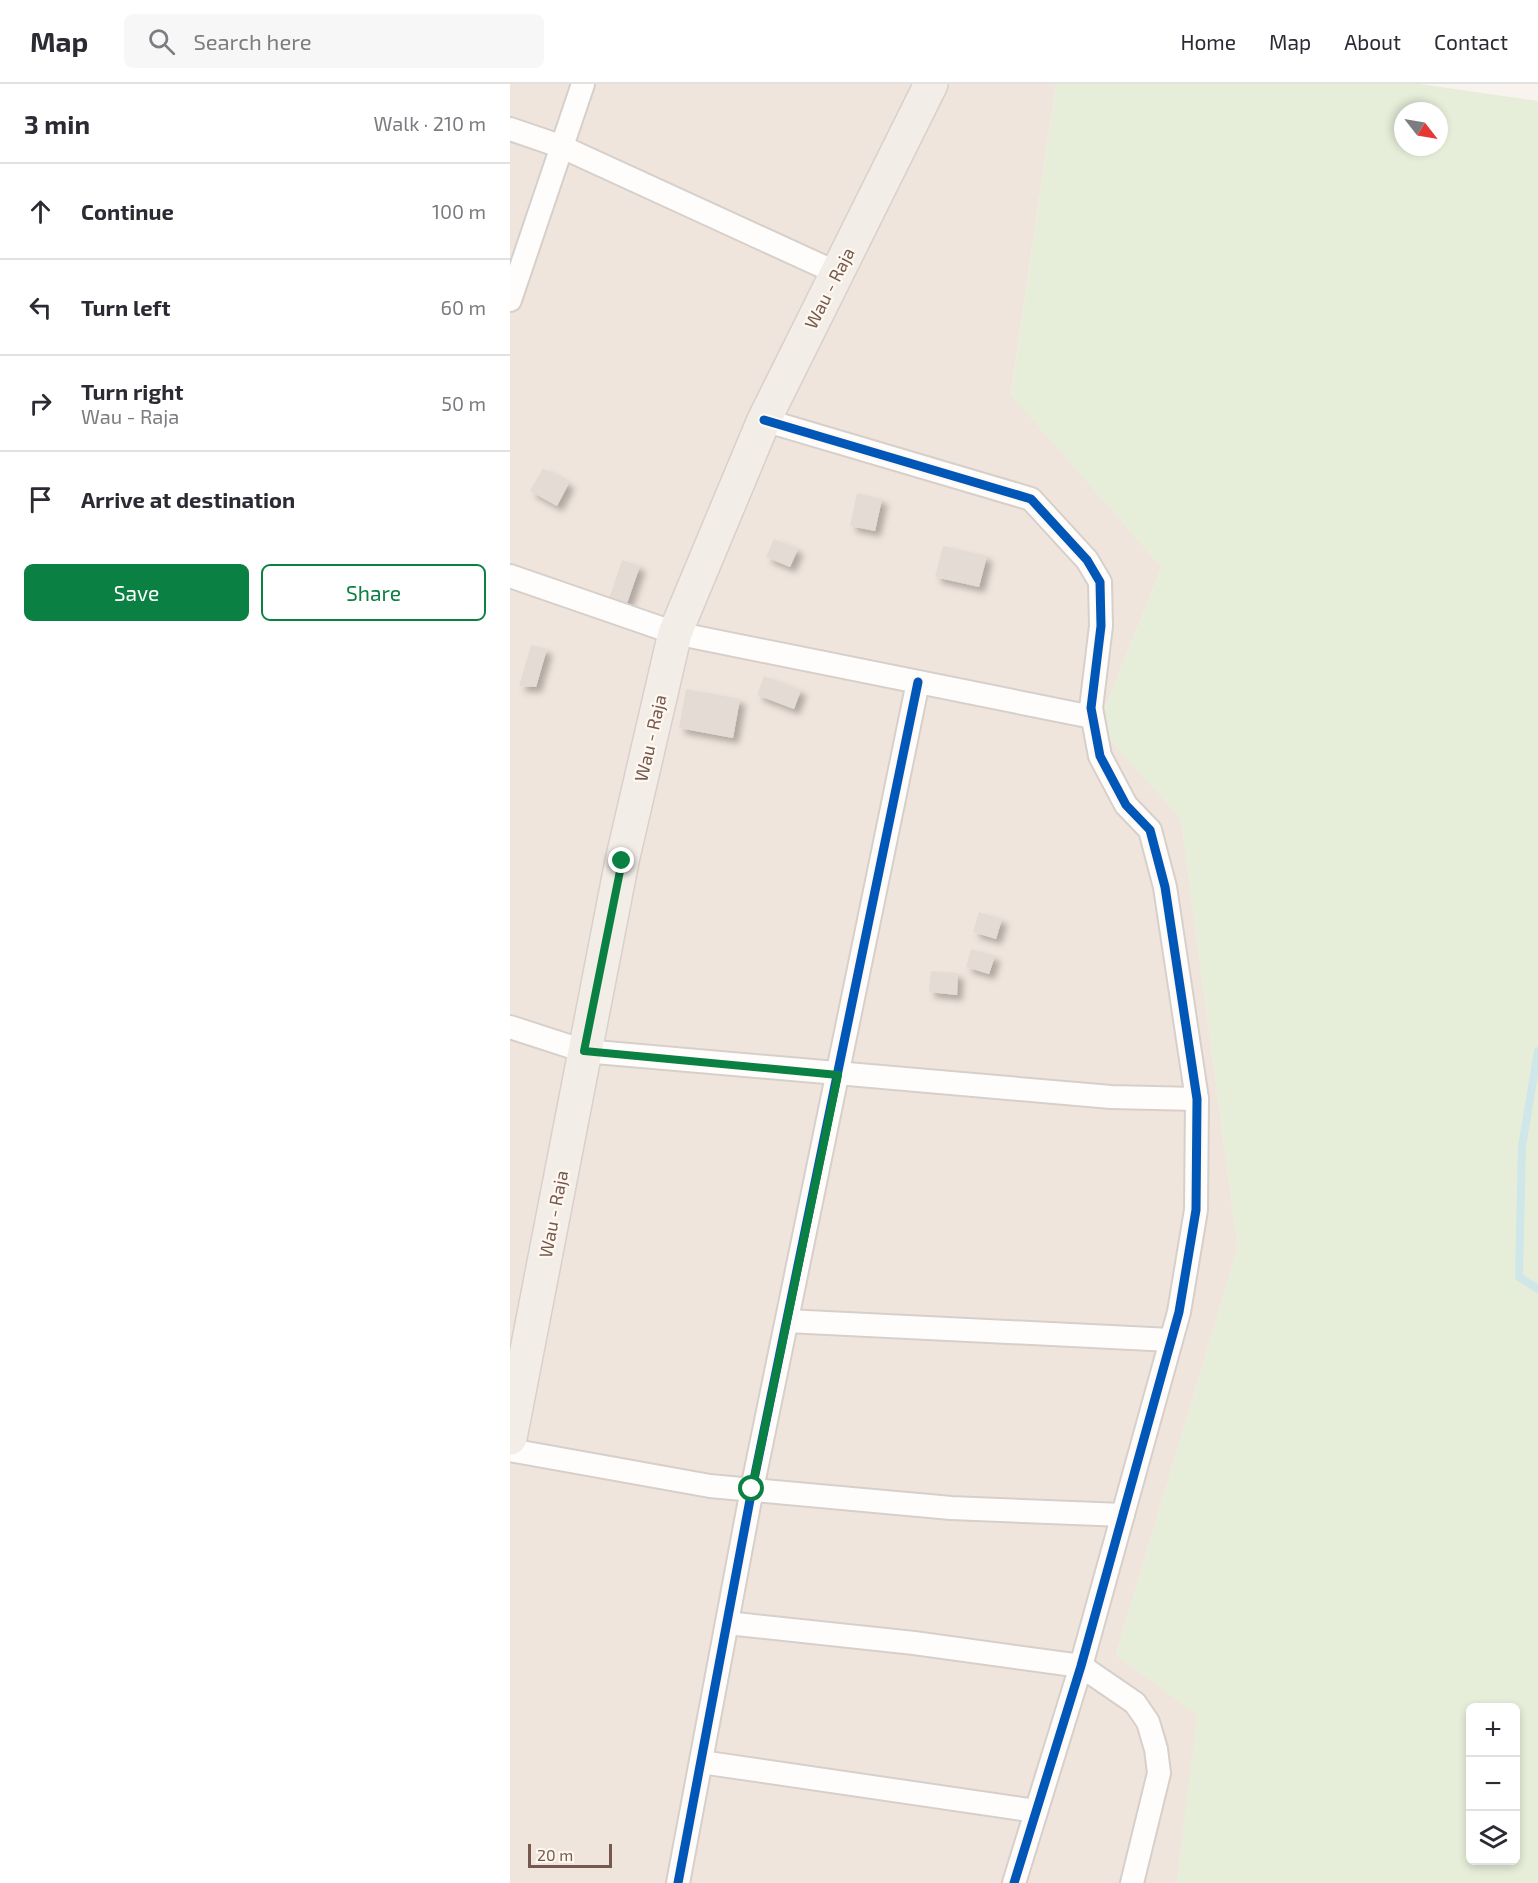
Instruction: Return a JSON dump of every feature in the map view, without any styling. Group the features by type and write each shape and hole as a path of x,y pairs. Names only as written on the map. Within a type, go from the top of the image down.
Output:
{"main road":[{"name":"Wau - Raja","path":"510,1438 622,861 675,633 764,420 931,84"}],"street":[{"path":"510,300 560,146 583,84"},
{"path":"510,129 560,146 837,273"},
{"path":"764,420 1031,500 1087,560 1100,582 1101,626 1091,708 1100,756 1126,805 1150,830 1165,887 1197,1099 1196,1210 1179,1312 1172,1340 1081,1666 1014,1883"},
{"path":"510,576 675,633 1092,717"},
{"path":"678,1883 752,1489 918,682"},
{"path":"510,1027 584,1051 838,1075 1111,1097 1197,1099"},
{"path":"787,1321 1172,1340"},
{"path":"510,1450 710,1486 951,1508 1123,1515"},
{"path":"727,1623 914,1643 1081,1666 1135,1703 1148,1722 1156,1749 1159,1773 1132,1883"},
{"path":"701,1762 1036,1811"}],"shaded area":[{"path":"510,84 1056,84 1011,394 1162,567 1098,726 1181,818 1238,1248 1116,1655 1198,1714 1177,1883 510,1883"}],"green space":[{"path":"1056,84 1420,84 1538,101 1538,1883 1177,1883 1197,1715 1116,1655 1238,1248 1181,819 1098,726 1162,567 1011,395"}],"building":[{"path":"543,468 569,483 557,506 530,491"},
{"path":"857,493 882,499 875,531 850,526"},
{"path":"774,539 798,549 790,567 766,557"},
{"path":"943,546 987,556 979,587 935,577"},
{"path":"622,560 640,566 625,609 608,602"},
{"path":"531,645 547,649 536,687 519,686"},
{"path":"764,676 801,690 794,709 757,695"},
{"path":"686,689 740,699 733,738 679,728"},
{"path":"979,912 1002,919 996,939 973,932"},
{"path":"971,949 995,956 989,974 966,967"},
{"path":"931,971 958,973 957,995 929,992"}],"waterway":[{"path":"1538,1051 1522,1146 1519,1277 1538,1289"}],"cycle path":[{"path":"764,420 1031,499 1087,560 1100,582 1101,626 1091,708 1100,756 1126,805 1150,830 1165,887 1197,1099 1196,1210 1179,1312 1081,1666 1014,1883"},
{"path":"678,1883 752,1489 918,682"}],"route":[{"path":"622,861 584,1051 838,1075 752,1489"}]}
